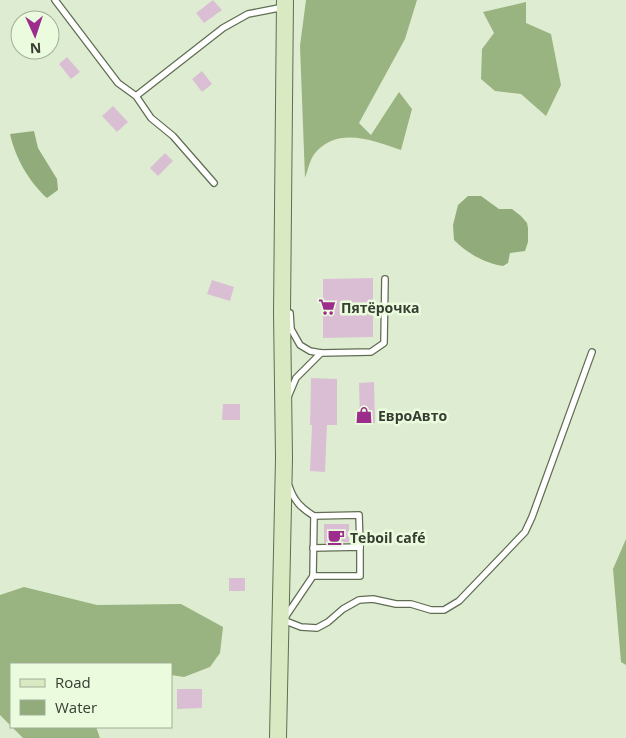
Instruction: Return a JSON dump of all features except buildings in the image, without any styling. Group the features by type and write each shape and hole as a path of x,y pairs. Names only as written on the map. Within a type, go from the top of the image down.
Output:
{"main road":[{"path":"278,738 284,458 282,313 285,3"}],"lane":[{"path":"55,0 118,83 136,96 152,118 173,136 214,183"},
{"path":"136,96 223,28 248,14 285,3"},
{"path":"283,238 291,329 300,345 310,352 371,352 384,343 385,279"},
{"path":"283,620 301,627 317,628 359,600 373,599 396,604 411,604 431,610 444,610 459,601 525,532 592,352"},
{"path":"284,426 287,400 296,378 321,353"},
{"path":"284,458 292,496 302,509 314,516 359,515 360,576 313,576"},
{"path":"280,637 283,620 313,576 314,516"},
{"path":"313,548 360,547"}],"shaded area":[{"path":"306,0 417,0 405,39 359,123 371,135 399,92 412,109 401,150 357,138 335,139 325,144 316,152 305,178 300,46"},
{"path":"526,2 526,23 551,34 561,85 546,116 521,94 495,91 481,79 482,49 494,33 483,12"},
{"path":"626,539 626,665 621,662 613,569"},
{"path":"24,587 97,605 181,604 223,627 220,653 210,667 184,677 172,675 172,663 10,663 10,725 0,715 0,595"},
{"path":"13,728 96,728 100,738 23,738"}],"water":[{"path":"34,131 38,148 57,179 58,190 47,198 40,192 24,169 15,151 10,134"},
{"path":"468,196 481,196 499,209 512,209 521,216 527,223 528,228 528,242 525,251 510,253 508,263 503,266 489,263 476,257 454,240 453,225 458,205"}],"place":[{"name":"Пятёрочка","path":"327,307"},
{"name":"ЕвроАвто","path":"364,415"},
{"name":"Teboil café","path":"336,537"}]}
